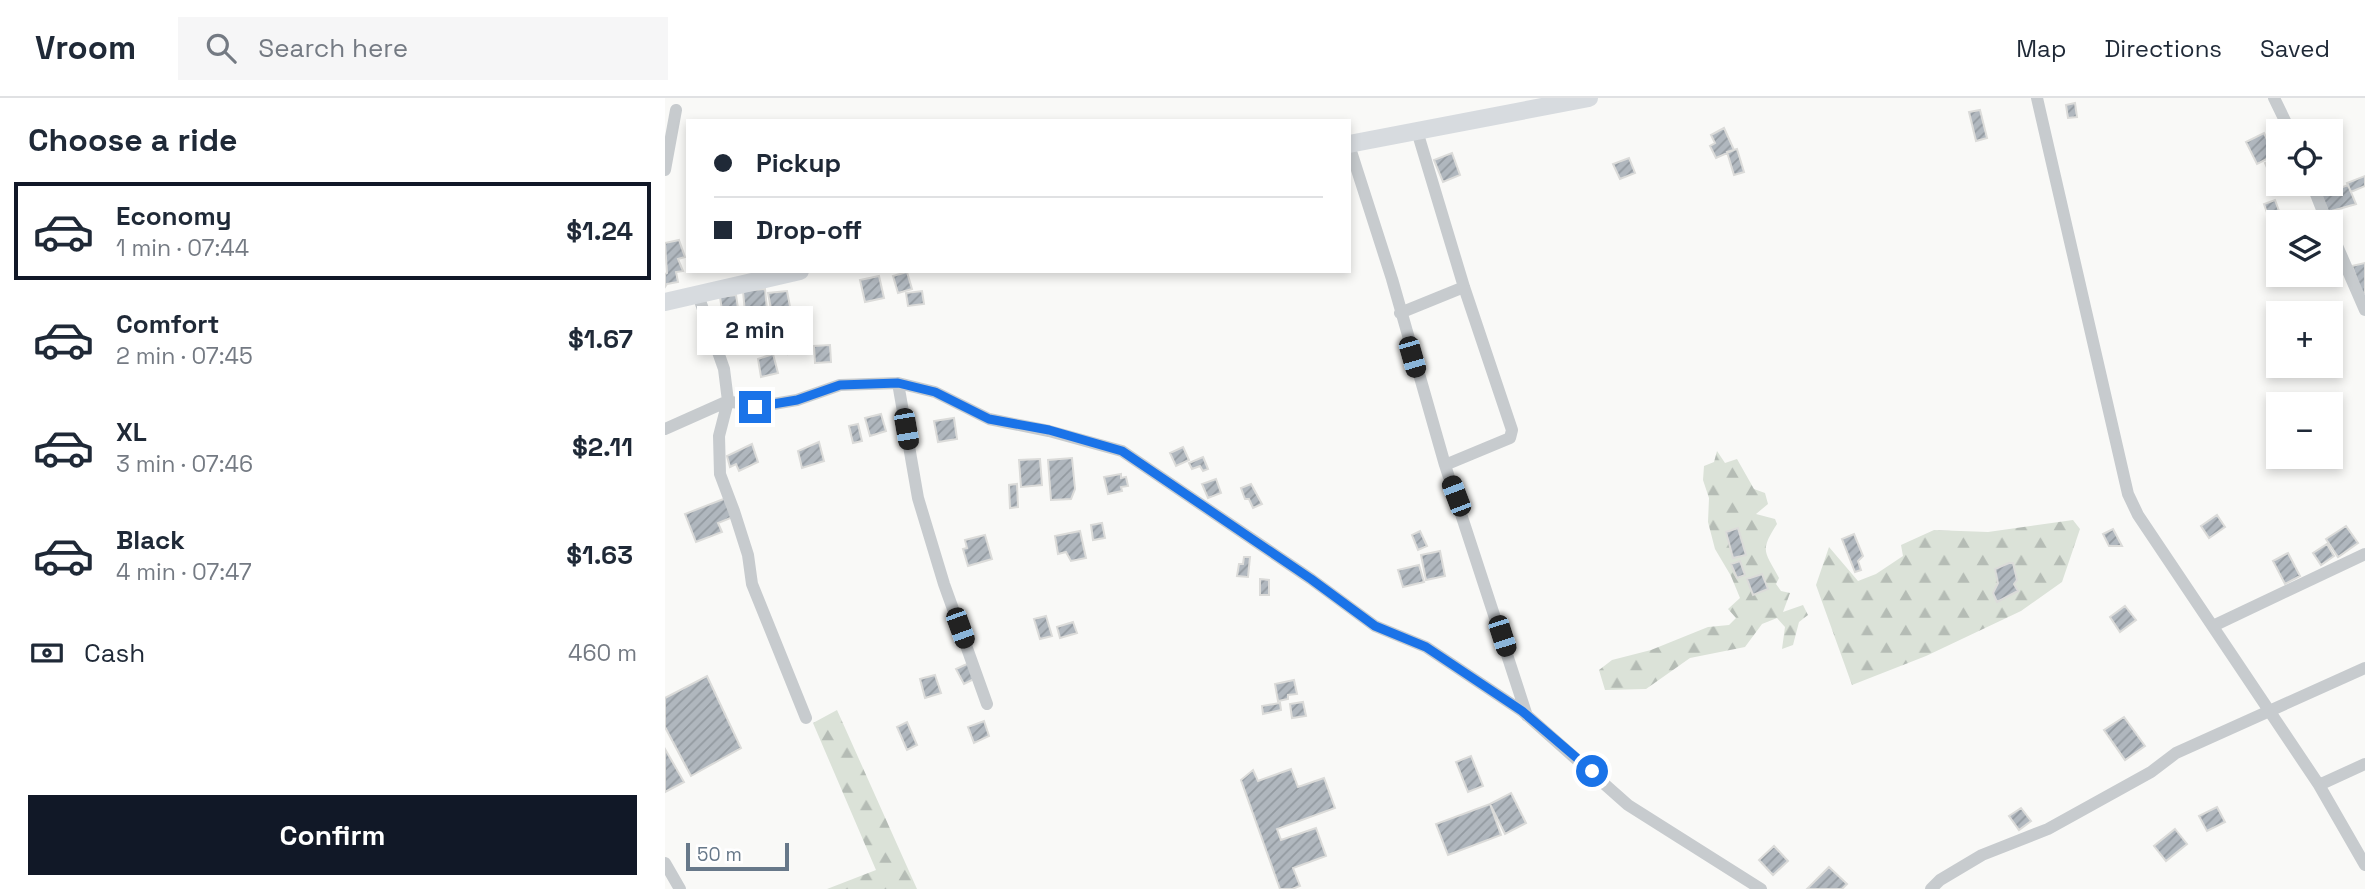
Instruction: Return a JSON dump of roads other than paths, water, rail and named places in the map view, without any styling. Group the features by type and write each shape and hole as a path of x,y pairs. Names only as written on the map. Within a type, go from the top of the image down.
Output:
{"street":[{"path":"1351,144 1589,98"},
{"path":"2036,98 2128,494 2138,515 2319,785 2365,865"},
{"path":"2274,98 2284,119"},
{"path":"665,170 676,110"},
{"path":"1417,131 1512,433 1510,438 1445,466"},
{"path":"1351,150 1392,279 1445,466 1527,716"},
{"path":"2343,260 2365,310"},
{"path":"665,302 792,273"},
{"path":"1400,313 1464,286"},
{"path":"698,295 724,369 728,401 719,436 720,474 748,555 752,584 806,718"},
{"path":"898,383 918,498 944,584 987,704"},
{"path":"665,429 728,401 755,407 797,400 840,385 898,383 935,392 989,419 1049,430 1122,451 1311,579 1375,626 1426,647 1527,716 1628,805 1761,889"},
{"path":"2213,625 2365,554"},
{"path":"1931,889 1940,880 1982,855 2048,829 2151,772 2176,753 2365,668"},
{"path":"2319,785 2365,764"},
{"path":"665,863 680,889"}]}
